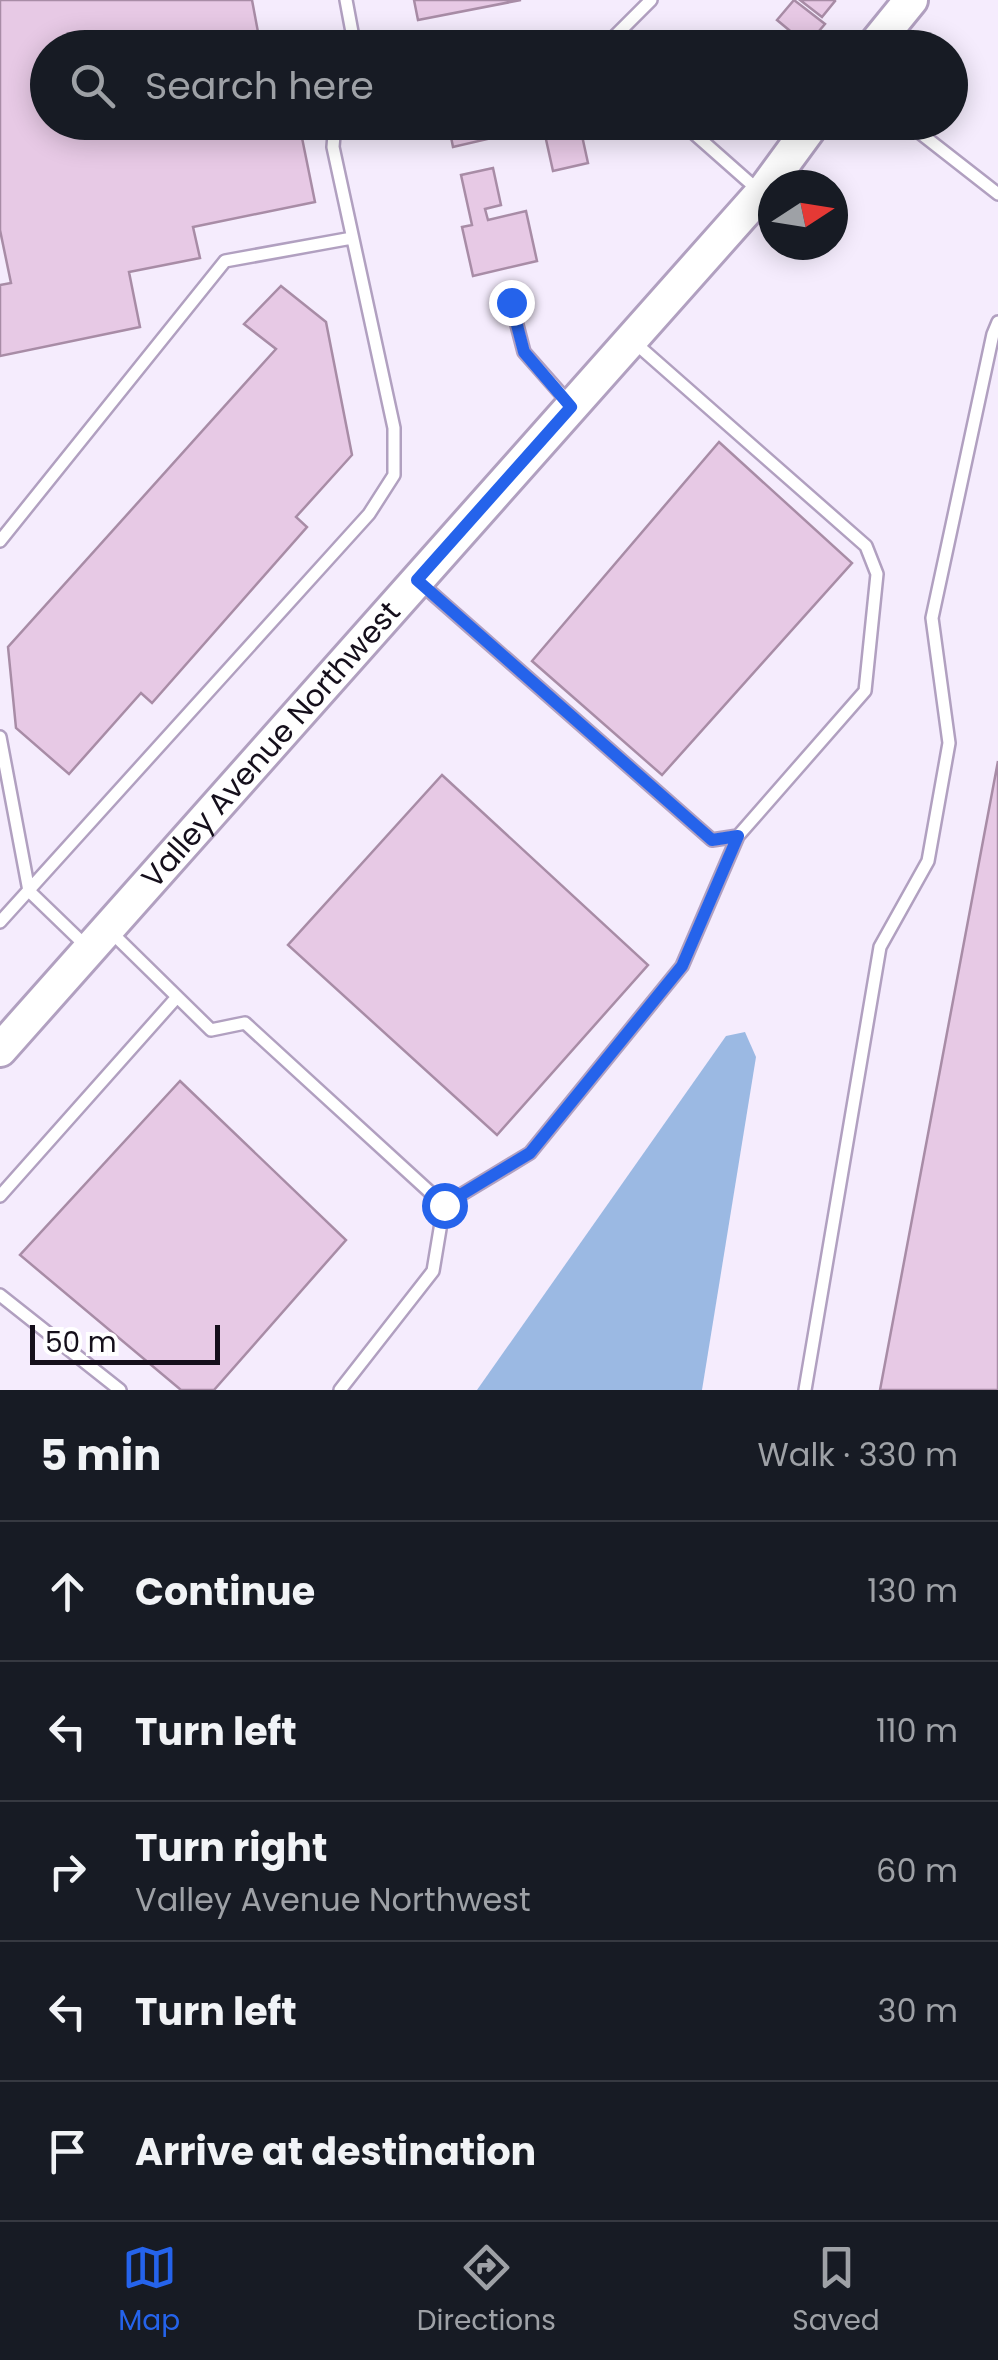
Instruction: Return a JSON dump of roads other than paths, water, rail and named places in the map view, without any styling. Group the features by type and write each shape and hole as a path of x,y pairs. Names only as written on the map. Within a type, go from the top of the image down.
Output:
{"main road":[{"path":"887,30 911,0"},
{"name":"Valley Avenue Northwest","path":"778,170 801,140"},
{"name":"Valley Avenue Northwest","path":"0,1050 758,196"}],"lane":[{"path":"346,0 352,30"},
{"path":"621,30 650,0"},
{"path":"0,922 369,514 394,475 394,428 334,140"},
{"path":"702,140 758,190"},
{"path":"929,140 998,194"},
{"path":"0,541 225,262 352,238"},
{"path":"511,302 524,352 571,407"},
{"path":"805,1390 880,947 928,861 932,842 949,743 932,618 998,322"},
{"path":"340,1390 433,1270 444,1205 530,1153 682,966 738,836 865,690 877,574 866,546 631,339"},
{"path":"417,580 712,840 738,836"},
{"path":"0,738 28,890 176,997 210,1030 245,1023 444,1205"},
{"path":"0,1196 176,997"},
{"path":"0,1294 120,1390"}],"water":[{"path":"745,1032 756,1057 702,1390 477,1390 726,1036"}]}
